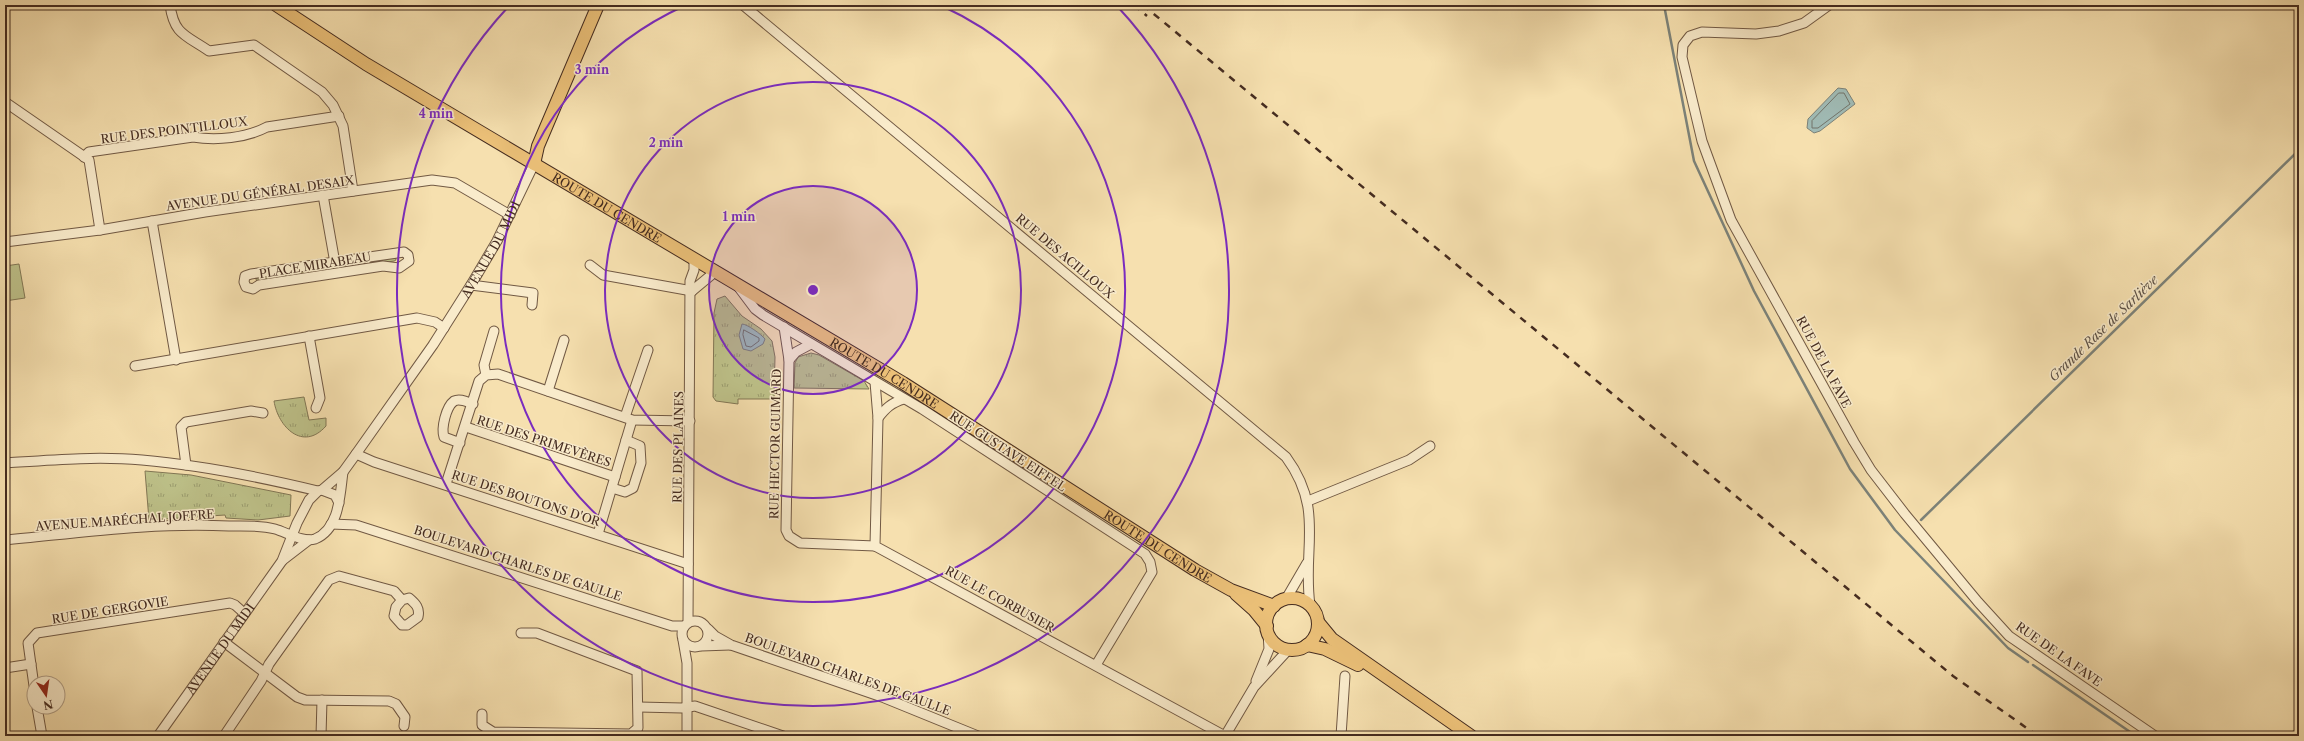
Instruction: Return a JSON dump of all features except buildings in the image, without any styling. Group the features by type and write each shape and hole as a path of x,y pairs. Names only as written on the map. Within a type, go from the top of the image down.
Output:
{"main road":[{"path":"276,5 366,64"},
{"path":"285,5 366,64"},
{"name":"AVENUE DU MIDI","path":"534,164 538,146 598,5"},
{"name":"ROUTE DU CENDRE","path":"366,64 694,259 736,282 960,419 1195,570 1231,590 1274,606"},
{"name":"ROUTE DU CENDRE","path":"1231,590 1254,610 1267,630"},
{"path":"1286,599 1296,599 1310,605 1316,612 1318,622 1316,635 1307,645 1298,649 1288,650 1276,644 1267,630 1269,613 1274,606 1286,599"},
{"path":"1318,622 1332,639 1388,680 1471,736"},
{"path":"1307,645 1325,649 1388,680"}],"street":[{"path":"170,5 172,20 177,29 209,51 254,45 329,98 343,126 354,191"},
{"name":"RUE DES ACILLOUX","path":"743,5 1276,447 1295,471 1308,501 1311,532 1307,586 1310,605"},
{"name":"RUE DE LA FAVE","path":"1829,5 1804,23 1779,31 1756,34 1702,32 1690,36 1683,46 1682,57 1702,141 1731,220 1854,442 1871,470 1905,514 1978,602 2010,636 2155,736"},
{"path":"5,102 88,160 100,230"},
{"name":"RUE DES POINTILLOUX","path":"84,157 88,152 193,137 210,140 258,132 267,127 339,116"},
{"name":"AVENUE DU MIDI","path":"158,736 282,561 309,500 343,472 444,328 471,285 510,215 534,164"},
{"name":"AVENUE DU GÉNÉRAL DESAIX","path":"5,242 100,230 323,195 432,180 451,181 510,215"},
{"name":"PLACE MIRABEAU","path":"323,195 335,263"},
{"path":"152,221 176,360"},
{"name":"PLACE MIRABEAU","path":"404,252 408,254 409,259 408,262 399,268 383,266 260,286 253,289 246,288 244,282 248,275 335,263 404,252"},
{"name":"RUE DES PLAINES","path":"687,736 687,663 684,631 689,603 688,564 692,291 690,281 694,270 694,259"},
{"path":"590,265 603,275 692,291 716,271"},
{"name":"RUE GUSTAVE EIFFEL","path":"736,282 755,309 904,399 1145,554 1150,562 1152,572 1096,665"},
{"path":"471,285 533,293 532,305"},
{"path":"135,366 417,318 435,322 444,328"},
{"name":"RUE HECTOR GUIMARD","path":"784,327 789,360 786,530 789,536 800,543 875,546"},
{"path":"486,375 484,365 494,332"},
{"path":"309,336 320,398 316,408"},
{"path":"548,391 564,340"},
{"path":"789,360 796,352 811,344"},
{"path":"598,534 626,440 629,419 648,350"},
{"path":"446,484 480,381 486,375 498,374 629,419 690,421"},
{"path":"875,382 878,418 875,546"},
{"path":"878,418 894,402 904,399"},
{"path":"460,443 444,437 442,431 449,407 454,401 460,400 473,404"},
{"path":"186,465 181,427 186,422 251,411 264,413"},
{"name":"RUE DES PRIMEVÈRES","path":"466,427 615,477"},
{"path":"612,488 629,491 633,488 639,469 640,446 626,440"},
{"path":"1308,501 1409,460 1430,446"},
{"name":"RUE DES BOUTONS D'OR","path":"356,454 374,462 446,484 688,564"},
{"path":"5,463 96,459 141,460 186,465 265,478 320,491 335,495 339,503"},
{"name":"AVENUE DU MIDI","path":"282,561 310,540 320,536 330,524 337,512 343,472"},
{"name":"BOULEVARD CHARLES DE GAULLE","path":"337,512 356,525"},
{"name":"BOULEVARD CHARLES DE GAULLE","path":"330,524 356,525 684,631"},
{"name":"AVENUE MARÉCHAL JOFFRE","path":"5,540 160,527 214,525 270,527 310,540"},
{"name":"RUE LE CORBUSIER","path":"875,546 1225,736 1254,688"},
{"name":"RUE DES ACILLOUX","path":"1286,599 1308,560"},
{"path":"224,736 265,673 269,664 329,580 339,576 394,591 402,600"},
{"name":"RUE DE GERGOVIE","path":"32,675 28,643 36,633 230,603 235,605 244,613"},
{"path":"687,663 700,646 706,641 705,626 689,603"},
{"path":"700,646 688,645 684,631 694,621 705,626"},
{"name":"BOULEVARD CHARLES DE GAULLE","path":"705,626 731,645 882,697 978,736"},
{"path":"1254,688 1269,649 1267,630"},
{"path":"482,714 482,725 493,732 631,734 638,728 639,707 637,671 633,668 537,633 521,633"},
{"path":"224,642 297,697 305,700 389,701 396,704 405,717 404,726"},
{"name":"BOULEVARD CHARLES DE GAULLE","path":"700,646 731,645"},
{"path":"1254,688 1288,650"},
{"path":"5,668 31,664"},
{"path":"1341,736 1345,676"},
{"path":"321,736 322,700"},
{"path":"639,707 695,706 783,736"},
{"path":"38,715 42,736"}],"green space":[{"path":"395,256 396,260 394,261 257,282 256,279 257,277"},
{"path":"19,264 25,298 5,301 5,266"},
{"path":"725,296 742,316 761,329 772,341 775,357 774,399 738,399 738,404 716,401 713,397 714,313 717,299"},
{"path":"811,353 819,355 864,381 869,389 794,388 795,363 798,357"},
{"path":"304,397 309,420 326,418 326,426 309,437 300,436 293,433 286,427 276,411 274,401"},
{"path":"145,471 191,475 291,495 290,516 258,520 226,518 225,515 149,520"}],"water":[{"path":"1838,88 1846,89 1855,104 1820,131 1814,133 1807,128 1808,119"},
{"path":"742,324 750,327 763,337 765,339 763,344 751,351 743,349 739,335"}],"waterway":[{"path":"1664,5 1694,161 1754,291 1850,469 1895,530 2008,648 2028,662"},
{"name":"Grande Rase de Sarliève","path":"1921,520 2299,150"},
{"path":"2033,665 2136,736"},
{"path":"2287,736 2299,728"}],"railway":[{"path":"1134,5 1147,16"},
{"path":"1143,5 1953,676 2038,736"}]}
